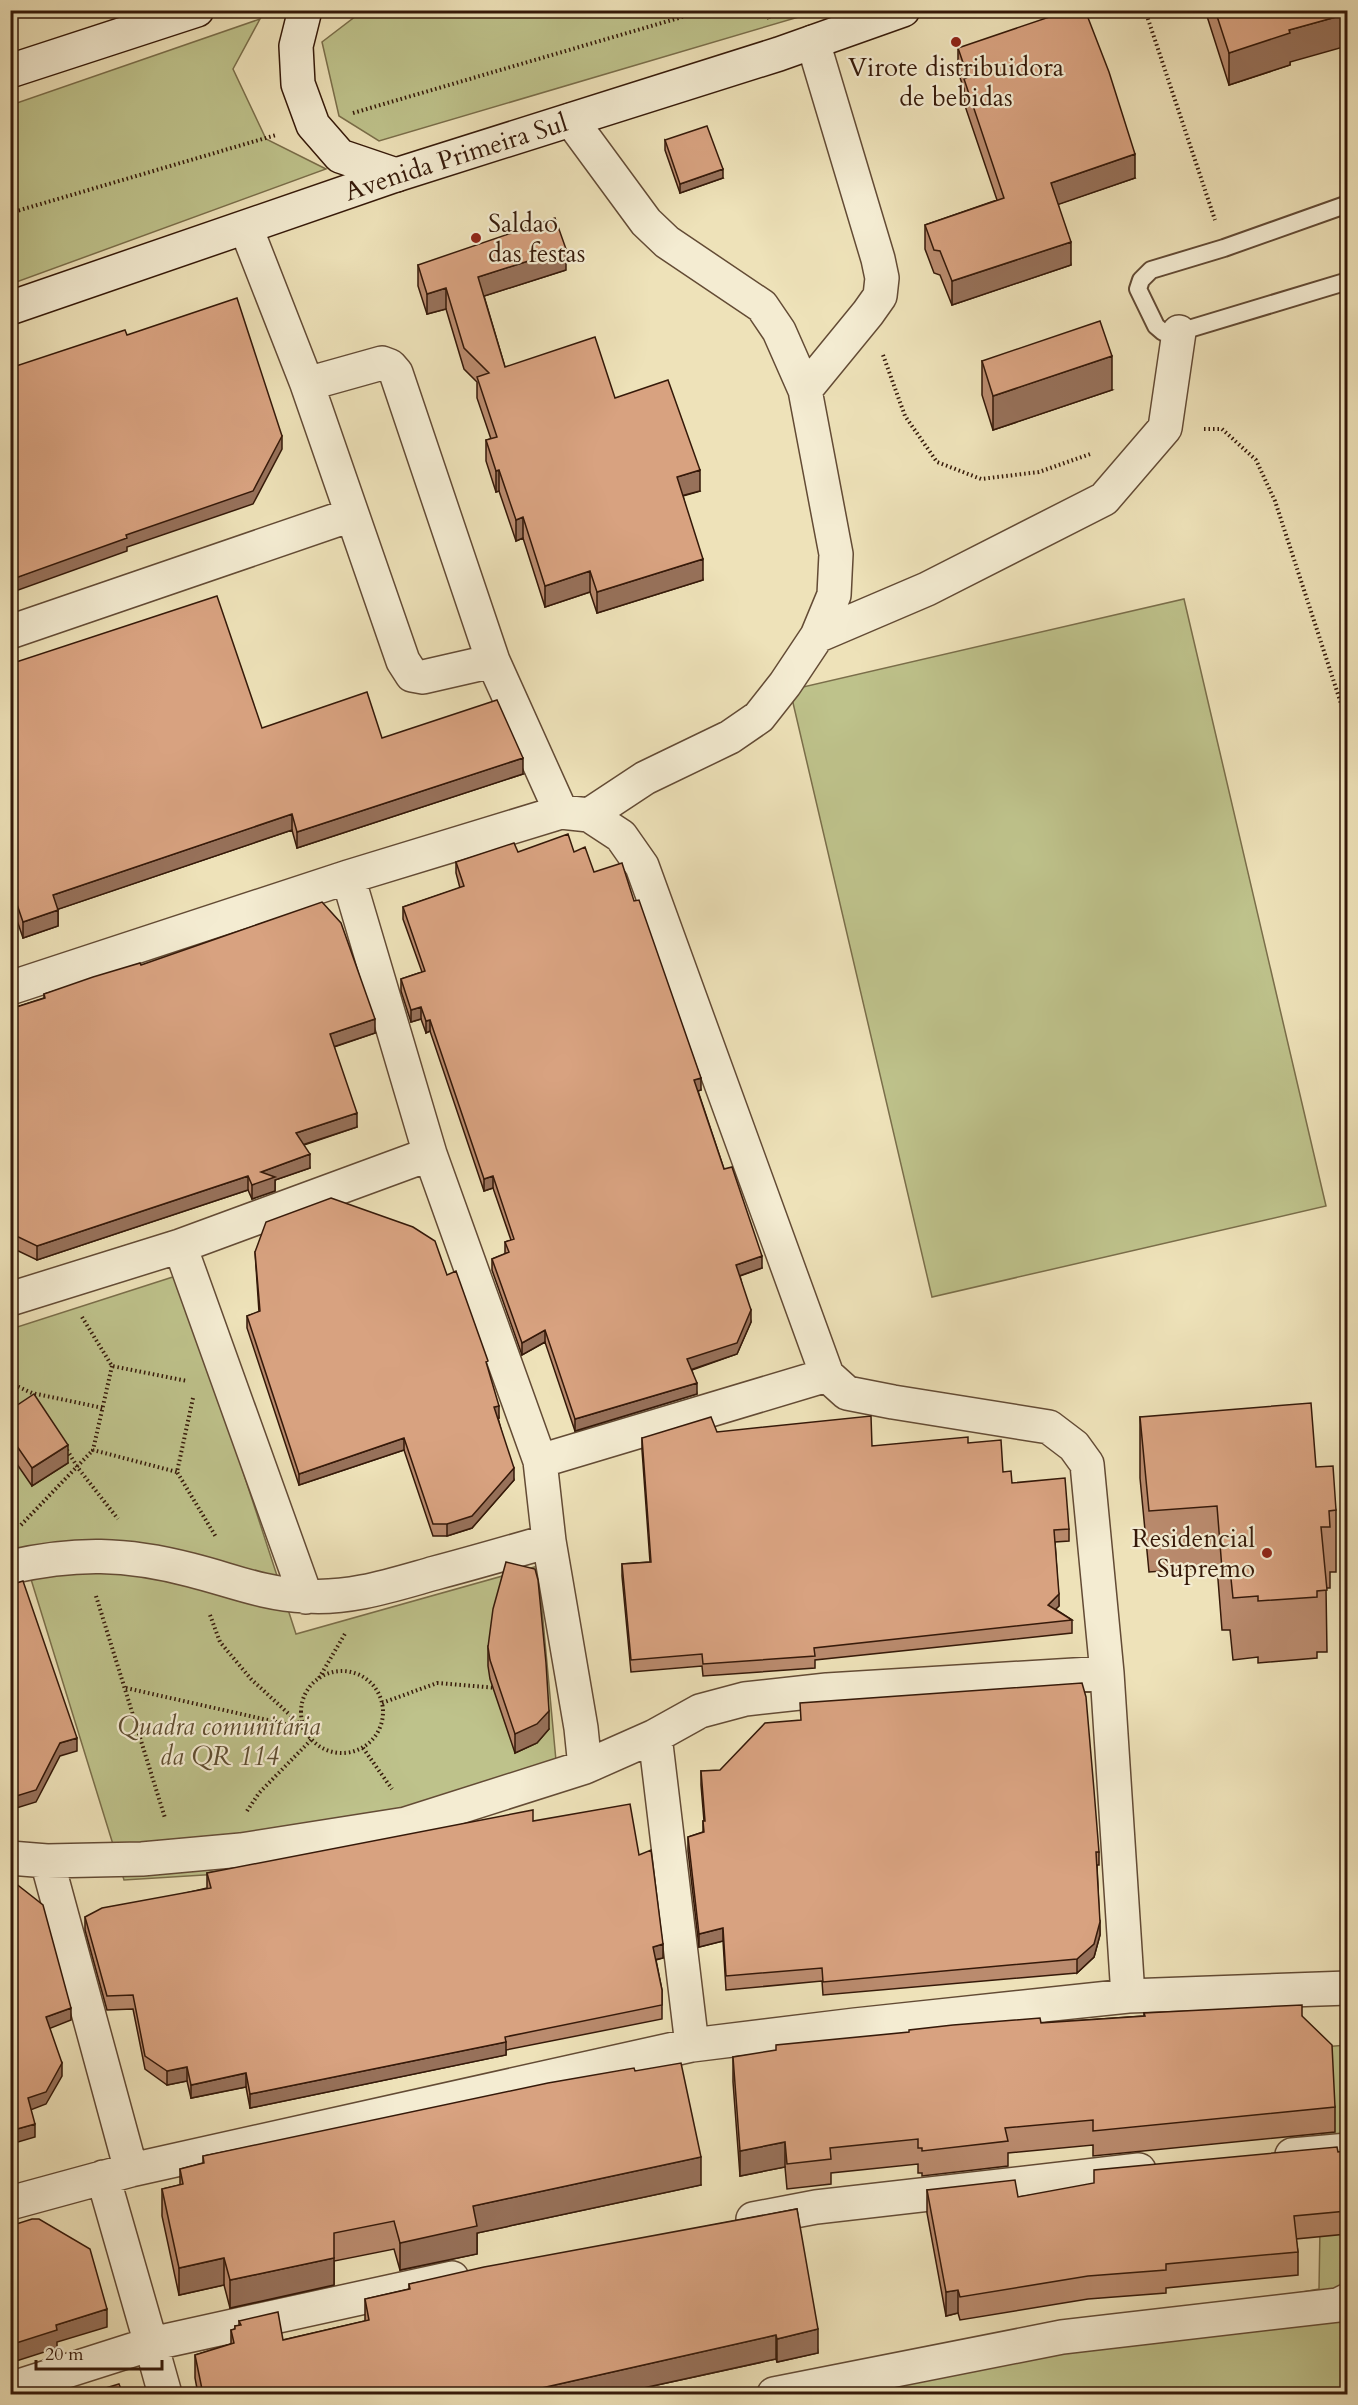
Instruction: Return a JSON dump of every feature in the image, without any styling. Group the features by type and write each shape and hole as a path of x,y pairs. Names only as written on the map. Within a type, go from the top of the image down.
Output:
{"street":[{"path":"10,71 197,10"},
{"path":"305,10 296,46 298,84 313,124 340,156 396,175"},
{"name":"Avenida Primeira Sul","path":"10,308 396,175 779,54 903,10"},
{"path":"805,390 880,296 882,279 813,42"},
{"path":"10,988 348,877 575,813 730,737 759,717 785,684 817,636 834,594 836,554 805,390 779,331 762,306 667,242 646,222 572,120"},
{"path":"246,228 307,384 403,661 412,675 423,677 493,661"},
{"path":"817,636 927,590 1104,499 1165,428 1179,332"},
{"path":"307,384 381,363 390,366 396,373 493,661 575,813 621,836 642,866 827,1375 847,1393 1048,1427 1074,1446 1088,1464 1107,1673 1128,1996"},
{"path":"10,632 351,515"},
{"path":"348,877 430,1154 540,1461 549,1541 581,1728 585,1767"},
{"path":"10,1299 180,1246 430,1154"},
{"path":"180,1246 306,1597"},
{"path":"540,1461 827,1375"},
{"path":"10,1567 82,1555 116,1556 150,1560 192,1570 245,1587 306,1597 336,1597 369,1592 549,1541"},
{"path":"10,1858 47,1861 142,1859 242,1850 406,1824 585,1767 655,1736 700,1711 745,1699 827,1690 1107,1673"},
{"path":"655,1736 692,2045"},
{"path":"47,1861 117,2173 151,2344 165,2394"},
{"path":"10,2203 117,2173 692,2045 1128,1996 1347,1988"},
{"path":"1267,2157 1347,2150"},
{"path":"726,2225 816,2207 1164,2167"},
{"path":"10,2389 151,2344 476,2273"},
{"path":"774,2394 1062,2337 1338,2306 1347,2300"}],"lane":[{"path":"1347,204 1224,248 1151,270 1141,279 1138,289 1156,326 1163,332 1179,332 1347,281"}],"path":[{"path":"10,213 706,10"},
{"path":"766,10 779,54"},
{"path":"1145,10 1224,248"},
{"path":"868,313 904,416 937,462 981,480 1039,472 1092,454"},
{"path":"1165,428 1222,429 1256,460 1275,501 1347,725"},
{"path":"19,1528 93,1450 112,1366 61,1284"},
{"path":"112,1366 196,1383"},
{"path":"10,1383 32,1393 103,1408"},
{"path":"32,1393 38,1402"},
{"path":"194,1394 177,1472 245,1587"},
{"path":"66,1449 78,1468 150,1560"},
{"path":"93,1450 177,1472"},
{"path":"82,1555 126,1688 166,1822"},
{"path":"192,1570 220,1642 251,1679 304,1728"},
{"path":"332,1672 345,1672 363,1677 377,1691 382,1703 383,1715 380,1728 373,1739 363,1748 350,1753 336,1753 322,1748 311,1740 300,1714 305,1694 309,1688 319,1678 332,1672"},
{"path":"382,1703 437,1683 506,1689"},
{"path":"126,1688 304,1728"},
{"path":"246,1812 259,1793 311,1740"},
{"path":"363,1748 401,1802 406,1824"}],"green space":[{"path":"366,11 819,11 379,141 339,116 322,42 360,13"},
{"path":"260,19 233,69 266,139 326,169 11,284 11,105"},
{"path":"1184,599 1326,1206 932,1297 790,690"},
{"name":"Quadra comunitária da QR 114","path":"179,1275 296,1634 538,1566 559,1793 236,1873 124,1880 30,1576 11,1576 11,1329"},
{"path":"1347,2045 1347,2394 746,2394 1319,2289 1323,2047"}],"building":[{"path":"1070,10 1085,10 1109,72 1135,154 1051,183 1071,242 952,281 940,251 934,250 925,225 1004,198 964,79 968,77 958,48"},
{"path":"1215,10 1347,10 1347,14 1289,30 1290,33 1229,53"},
{"path":"707,126 723,169 680,184 665,140"},
{"path":"555,218 566,249 478,277 505,367 595,337 615,398 668,380 700,470 677,477 703,559 597,592 590,571 545,586 523,517 516,520 486,440 497,437 477,377 489,373 464,348 446,288 427,294 418,265"},
{"path":"237,298 282,436 253,491 126,535 127,538 10,580 10,368 125,330 127,335"},
{"path":"1100,321 1112,356 993,396 982,361"},
{"path":"217,596 262,728 367,692 382,738 497,700 523,758 297,832 292,814 53,895 58,910 23,922 10,884 10,664"},
{"path":"568,834 574,852 585,847 594,872 622,863 634,901 639,900 701,1078 694,1080 724,1169 732,1167 762,1256 736,1265 751,1310 737,1343 687,1359 697,1383 575,1419 545,1330 522,1343 492,1259 509,1252 505,1242 514,1239 493,1176 484,1179 430,1020 426,1021 421,1007 411,1010 401,979 425,971 403,907 464,886 456,862 514,843 518,852"},
{"path":"322,902 341,923 375,1019 330,1034 357,1113 296,1133 310,1154 261,1172 275,1177 252,1185 248,1176 37,1246 10,1233 10,1009 45,998 44,994 93,977 140,963 141,965"},
{"path":"331,1198 413,1227 435,1241 447,1275 456,1271 488,1361 486,1362 499,1406 494,1407 514,1468 472,1516 447,1524 433,1524 404,1438 299,1474 247,1316 260,1311 255,1252 266,1222"},
{"path":"34,1394 68,1445 32,1468 10,1436 10,1410"},
{"path":"1311,1403 1316,1467 1333,1466 1336,1510 1329,1511 1330,1527 1321,1527 1327,1590 1317,1591 1317,1597 1258,1601 1258,1596 1233,1598 1230,1569 1222,1569 1217,1506 1149,1511 1140,1417"},
{"path":"871,1416 872,1446 968,1437 968,1443 1001,1440 1003,1472 1011,1471 1012,1483 1065,1478 1069,1529 1054,1530 1059,1594 1048,1605 1072,1620 814,1648 815,1656 703,1664 702,1654 631,1660 622,1564 651,1562 642,1438 711,1417 717,1432"},
{"path":"506,1562 535,1569 538,1580 549,1711 537,1724 515,1734 490,1660 488,1647 493,1609"},
{"path":"23,1581 77,1738 60,1743 36,1790 10,1798 10,1585"},
{"path":"1082,1683 1086,1697 1099,1852 1096,1852 1100,1922 1094,1944 1077,1959 823,1982 822,1968 726,1976 723,1928 699,1934 688,1837 704,1832 701,1771 720,1770 765,1723 801,1720 800,1703"},
{"path":"630,1804 639,1855 651,1850 663,1944 653,1947 662,1990 662,2005 505,2037 506,2042 250,2094 246,2073 191,2085 187,2067 167,2071 145,2056 133,1995 107,1996 85,1917 102,1908 211,1888 207,1873 533,1810 533,1821"},
{"path":"10,1879 43,1905 71,2008 46,2017 62,2063 46,2092 28,2098 35,2124 10,2131"},
{"path":"1302,2005 1302,2016 1332,2045 1335,2107 1093,2131 1093,2120 1005,2128 1008,2141 922,2151 922,2148 918,2148 918,2139 830,2148 831,2159 787,2164 785,2142 740,2151 733,2057 776,2050 776,2045 909,2032 909,2030 953,2025 1040,2018 1041,2023 1145,2016 1144,2013"},
{"path":"681,2063 701,2157 473,2206 477,2226 400,2243 394,2221 334,2233 334,2258 230,2280 224,2258 179,2268 162,2189 183,2184 180,2169 204,2163 203,2156 548,2083 634,2068 635,2071"},
{"path":"1337,2147 1338,2152 1347,2151 1347,2211 1294,2216 1298,2252 1166,2264 1166,2270 1088,2276 960,2297 958,2290 946,2292 927,2190 1015,2180 1018,2197 1094,2183 1094,2170"},
{"path":"797,2209 818,2329 777,2339 776,2335 515,2394 203,2394 195,2355 234,2343 231,2330 241,2325 239,2321 278,2312 283,2340 369,2320 365,2299 410,2289 409,2284 484,2267"},
{"path":"39,2219 90,2249 107,2309 56,2325 57,2330 10,2345 10,2226"},
{"path":"119,2384 123,2394 86,2394"}],"place":[{"name":"Virote distribuidora de bebidas","path":"956,42"},
{"name":"Saldao das festas","path":"476,238"},
{"name":"Residencial Supremo","path":"1267,1553"}]}
